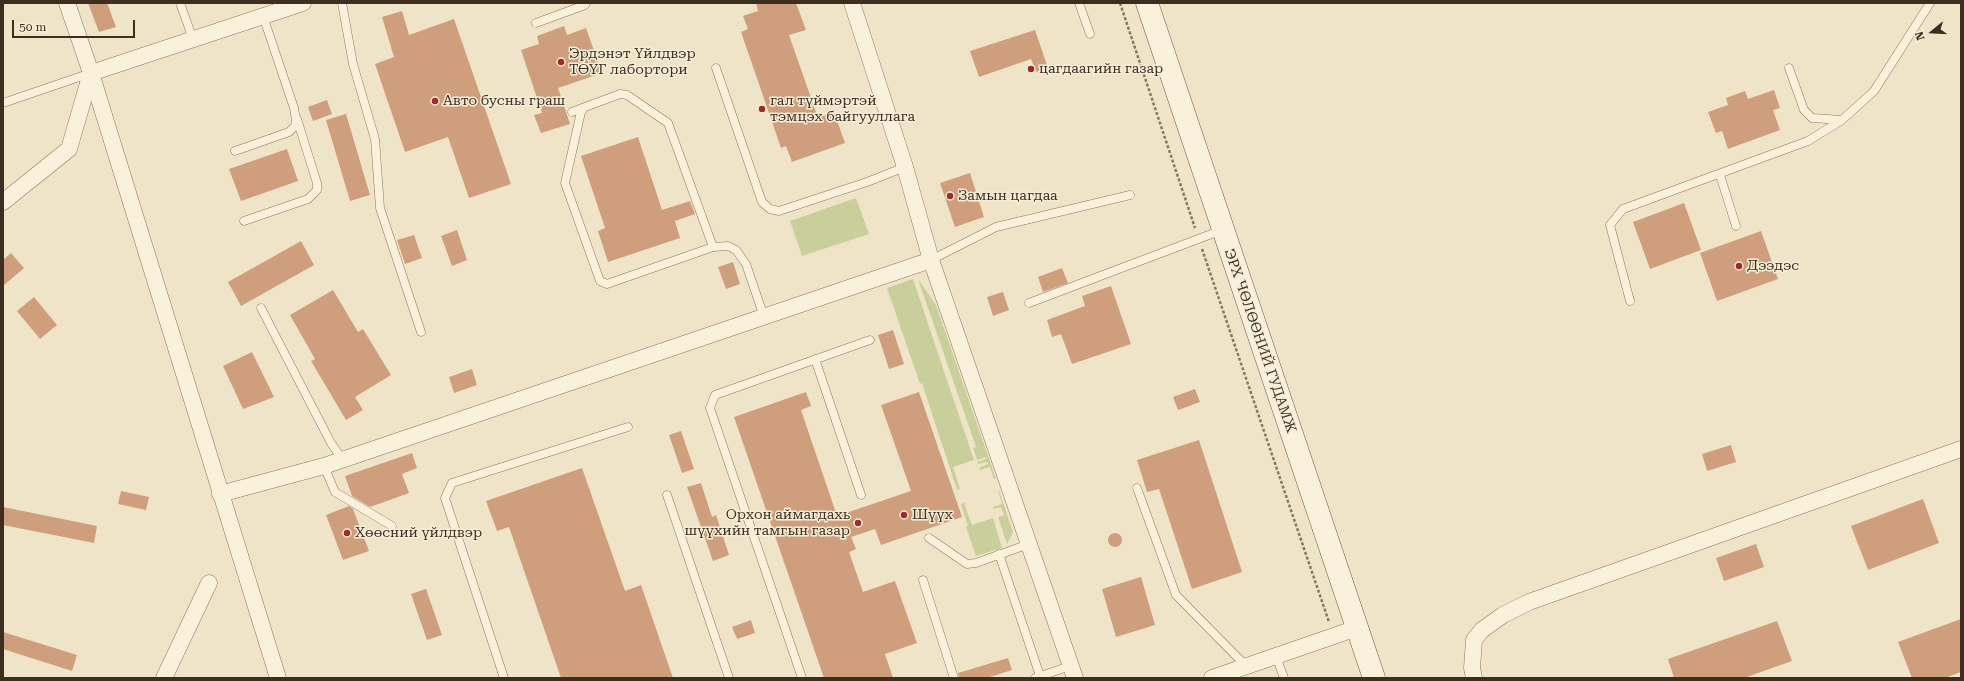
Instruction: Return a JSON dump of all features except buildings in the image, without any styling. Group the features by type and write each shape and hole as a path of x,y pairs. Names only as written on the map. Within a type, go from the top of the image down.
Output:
{"main road":[{"name":"ЭРХ ЧӨЛӨӨНИЙ ГУДАМЖ","path":"1146,3 1374,678"}],"street":[{"path":"67,3 91,73 278,678"},
{"path":"91,73 303,3"},
{"path":"852,3 905,167 932,260 1073,672"},
{"path":"3,202 69,149 91,73"},
{"path":"220,494 324,466 932,260"},
{"path":"1474,678 1472,668 1474,640 1482,630 1503,615 1529,602 1961,449"},
{"path":"164,678 209,583"},
{"path":"1212,678 1247,667 1333,635 1357,628"}],"lane":[{"path":"180,3 193,39"},
{"path":"342,3 353,64 375,139 380,208 421,332"},
{"path":"536,23 585,5 586,3"},
{"path":"1079,3 1090,34"},
{"path":"1630,301 1610,224 1623,209 1720,175 1808,141 1842,120 1874,91 1930,3"},
{"path":"244,221 308,199 317,190 317,183 294,108 263,16"},
{"path":"716,68 762,202 770,209 779,211 867,182 905,167"},
{"path":"1789,68 1804,110 1812,118 1842,120"},
{"path":"3,103 91,73"},
{"path":"572,112 620,94 627,95 668,123 713,248"},
{"path":"585,107 581,112 565,183 600,281 607,284 713,248 728,246 736,250 746,264 764,316"},
{"path":"235,151 289,132 295,126 296,120 294,108"},
{"path":"1720,175 1736,226"},
{"path":"932,260 996,227 1130,194"},
{"path":"1029,303 1199,240 1222,230"},
{"path":"261,308 331,443 342,459"},
{"path":"802,678 710,408 715,395 870,340"},
{"path":"815,359 861,495"},
{"path":"504,678 445,498 452,483 628,427"},
{"path":"324,466 335,492 392,526"},
{"path":"1137,488 1176,595 1247,667"},
{"path":"667,495 729,678"},
{"path":"929,538 967,564 976,563 1029,544"},
{"path":"999,554 1037,677 1073,672"},
{"path":"923,580 954,678"},
{"path":"1276,656 1284,678"}],"path":[{"path":"1120,3 1333,635"}],"green space":[{"path":"856,198 869,234 802,256 790,221"},
{"path":"913,279 974,460 953,467 960,489 957,490 922,383 920,384 887,288"},
{"path":"918,279 936,305 996,479 994,479 990,467 980,470 979,468 988,464 987,462 978,464 977,462 986,459 986,457 977,460 973,448 976,447"},
{"path":"998,491 1013,532 1007,544 998,517 1004,515 1001,507 993,509 993,507 1002,504"},
{"path":"964,503 972,525 993,518 1002,548 976,556 966,527 968,526 961,504"}],"place":[{"name":"Эрдэнэт Үйлдвэр ТӨҮГ лабортори","path":"561,62"},
{"name":"цагдаагийн газар","path":"1031,69"},
{"name":"Авто бусны граш","path":"435,101"},
{"name":"гал түймэртэй тэмцэх байгууллага","path":"762,109"},
{"name":"Замын цагдаа","path":"950,196"},
{"name":"Дээдэс","path":"1739,266"},
{"name":"Шүүх","path":"904,515"},
{"name":"Орхон аймагдахь шүүхийн тамгын газар","path":"858,523"},
{"name":"Хөөсний үйлдвэр","path":"347,533"}]}
